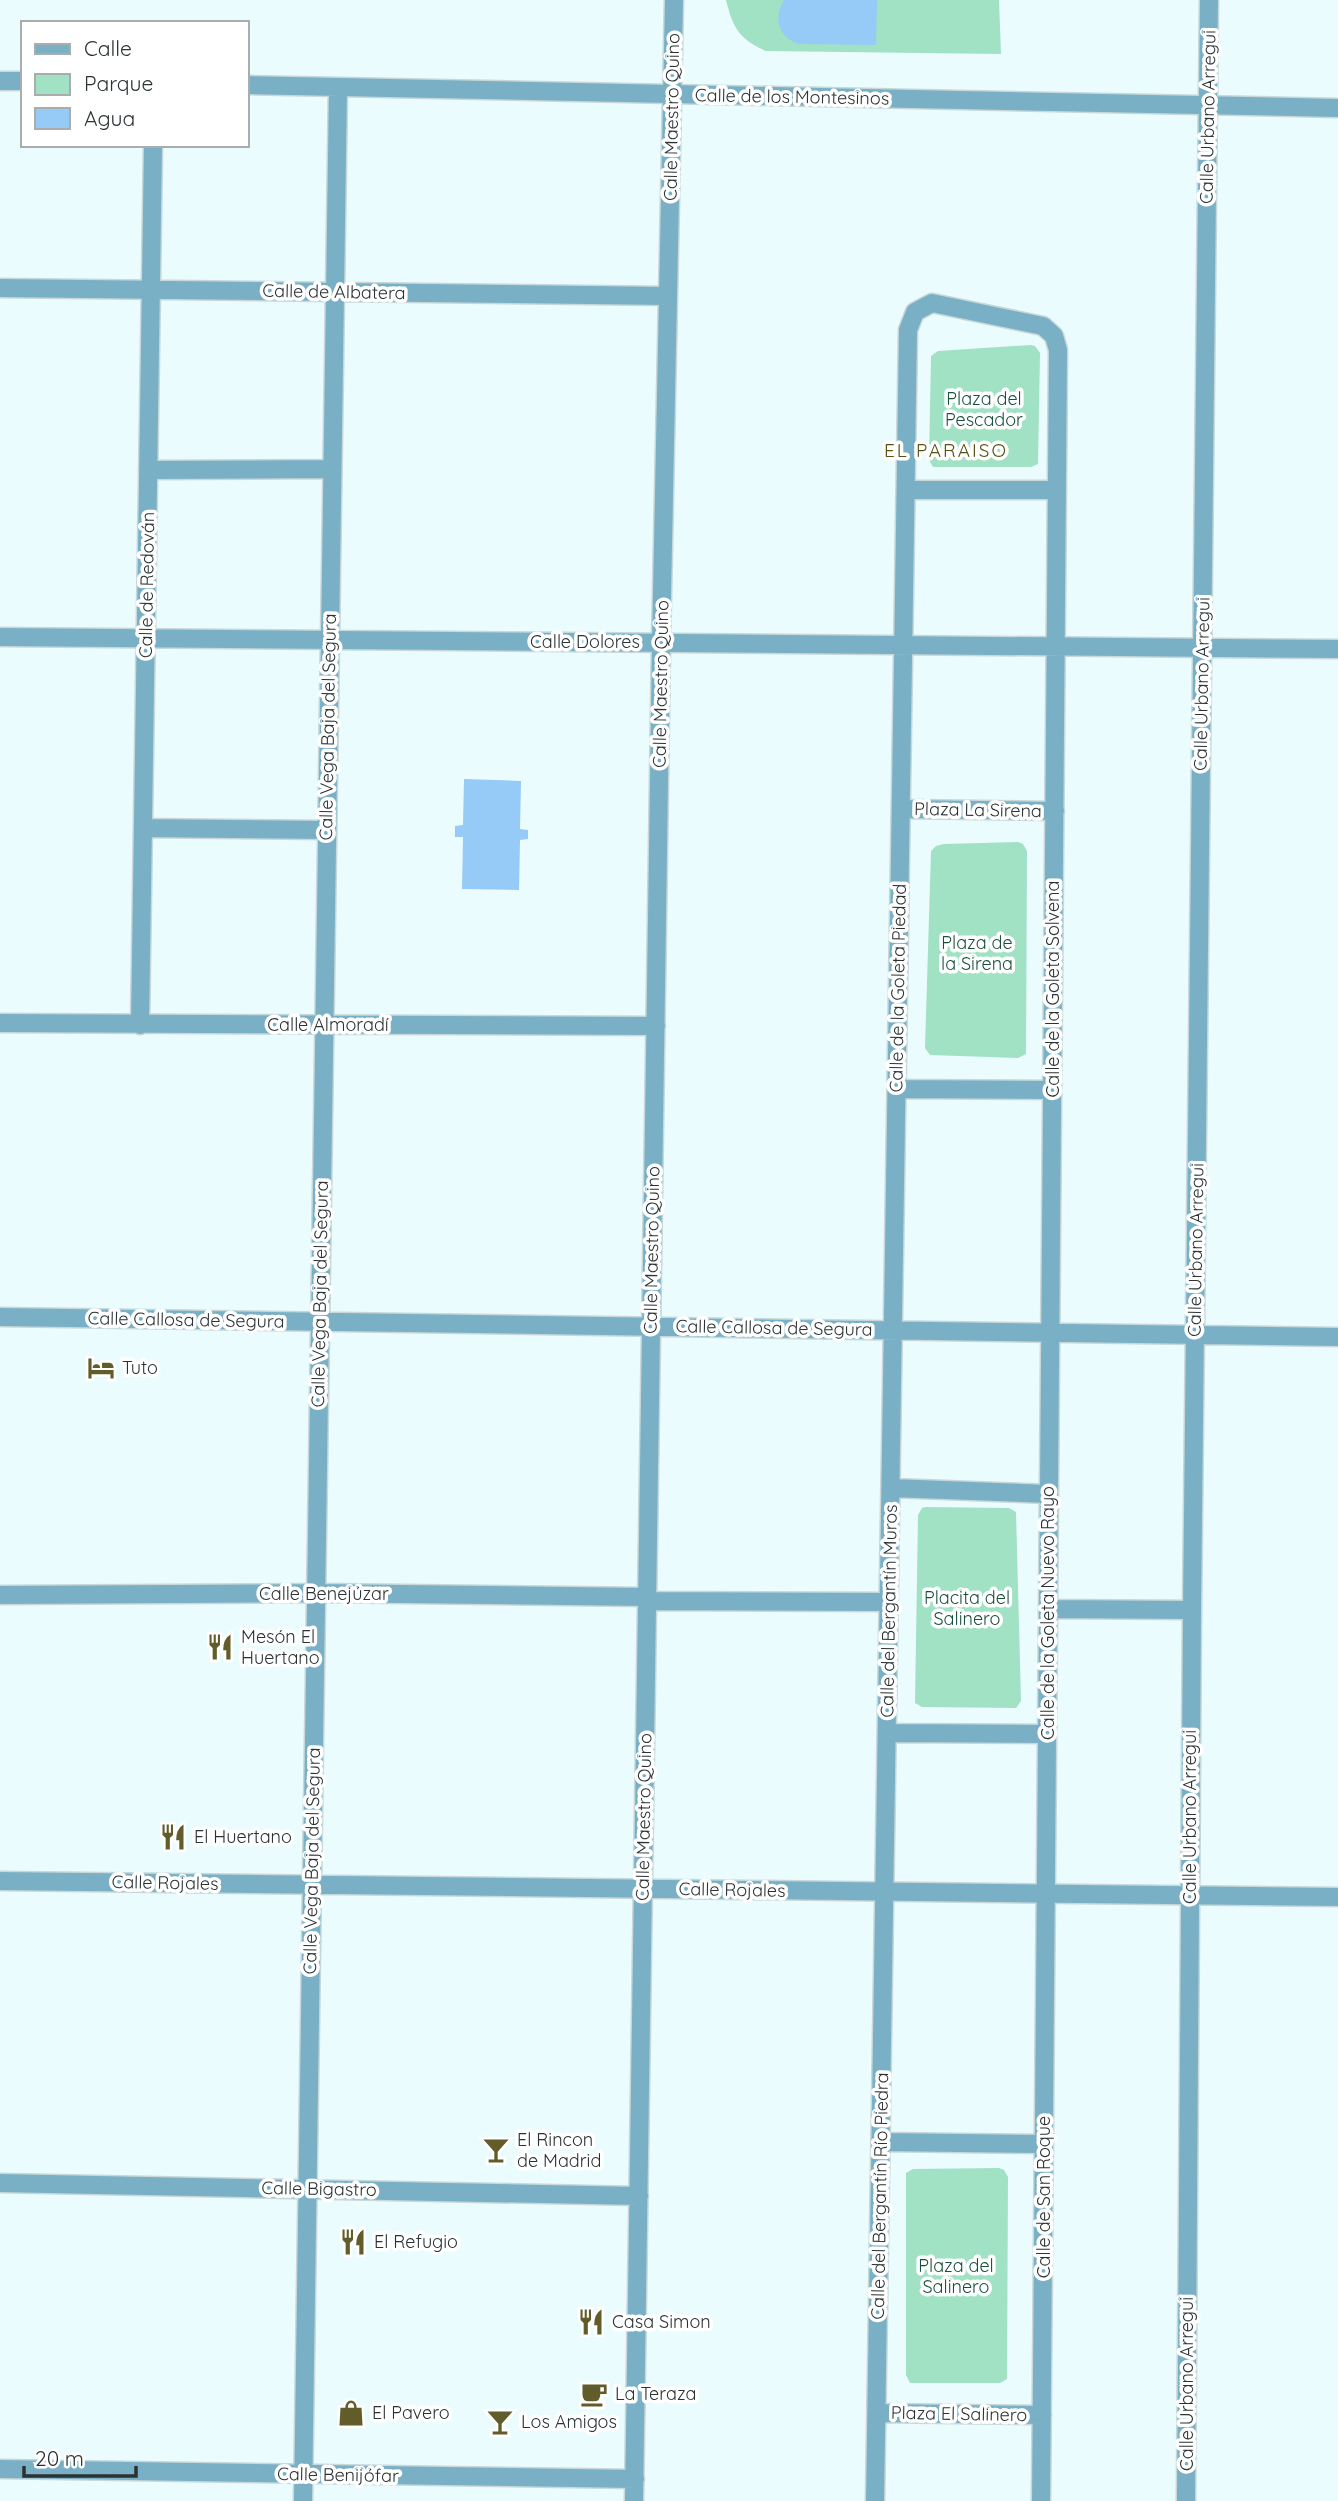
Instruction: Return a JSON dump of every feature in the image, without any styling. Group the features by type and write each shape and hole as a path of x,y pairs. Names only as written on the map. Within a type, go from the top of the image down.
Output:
{"street":[{"name":"Calle Maestro Quino","path":"634,2501 661,643 674,0"},
{"name":"Calle Urbano Arregui","path":"1186,2501 1192,1610 1209,0"},
{"path":"0,81 21,81"},
{"name":"Calle de los Montesinos","path":"248,85 1338,108"},
{"name":"Calle Vega Baja del Segura","path":"303,2501 338,87"},
{"name":"Calle de Redován","path":"140,1024 153,147"},
{"name":"Calle de Albatera","path":"0,288 668,296"},
{"name":"Calle de la Goleta Piedad","path":"893,1330 908,330 909,320 919,309 932,303 942,303 1036,323 1054,336 1058,350 1058,490"},
{"path":"149,470 332,469"},
{"path":"906,490 1058,490"},
{"name":"Calle de la Goleta Solvena","path":"1050,1332 1058,490"},
{"name":"Calle Dolores","path":"0,637 1338,649"},
{"name":"Plaza La Sirena","path":"901,809 1055,811"},
{"path":"144,828 327,831"},
{"name":"Calle Almoradí","path":"0,1023 656,1026"},
{"path":"897,1089 1052,1090"},
{"name":"Calle Callosa de Segura","path":"0,1317 1338,1337"},
{"name":"Calle del Bergantín Muros","path":"885,1892 893,1330"},
{"name":"Calle de la Goleta Nuevo Rayo","path":"1046,1894 1050,1332"},
{"path":"891,1488 1049,1494"},
{"name":"Calle Benejúzar","path":"0,1595 316,1593 889,1602"},
{"path":"1048,1609 1192,1610"},
{"path":"887,1733 1047,1734"},
{"name":"Calle Rojales","path":"0,1881 1338,1896"},
{"name":"Calle del Bergantín Río Piedra","path":"875,2501 885,1892"},
{"name":"Calle de San Roque","path":"1041,2501 1046,1894"},
{"path":"881,2142 1044,2144"},
{"name":"Calle Bigastro","path":"0,2183 639,2196"},
{"name":"Plaza El Salinero","path":"877,2413 1042,2415"},
{"name":"Calle Benijófar","path":"0,2469 635,2479"}],"green space":[{"path":"726,0 999,0 1001,54 766,51 738,32"},
{"name":"Plaza del Pescador","path":"1031,345 1040,353 1038,464 1031,467 933,467 929,460 931,356 938,351"},
{"name":"Plaza de la Sirena","path":"944,844 1023,844 1027,851 1026,1054 1018,1058 930,1055 925,1048 931,851"},
{"name":"Placita del Salinero","path":"922,1508 1009,1508 1016,1512 1021,1701 1016,1708 922,1707 915,1703 918,1515"},
{"name":"Plaza del Salinero","path":"913,2169 1004,2170 1008,2177 1007,2379 1000,2383 910,2383 906,2375 906,2173"}],"water":[{"path":"784,0 877,0 876,45 799,44 792,41 782,32 778,20"},
{"path":"464,779 521,781 520,829 528,830 528,839 520,840 519,890 462,889 463,837 455,837 455,826 463,825"}],"place":[{"name":"Tuto","path":"101,1368"},
{"name":"Mesón El Huertano","path":"220,1647"},
{"name":"El Huertano","path":"173,1837"},
{"name":"El Rincon de Madrid","path":"496,2150"},
{"name":"El Refugio","path":"353,2242"},
{"name":"Casa Simon","path":"591,2322"},
{"name":"La Teraza","path":"594,2394"},
{"name":"El Pavero","path":"351,2413"},
{"name":"Los Amigos","path":"500,2422"}],"district":[{"name":"EL PARAISO","path":"946,450"}]}
